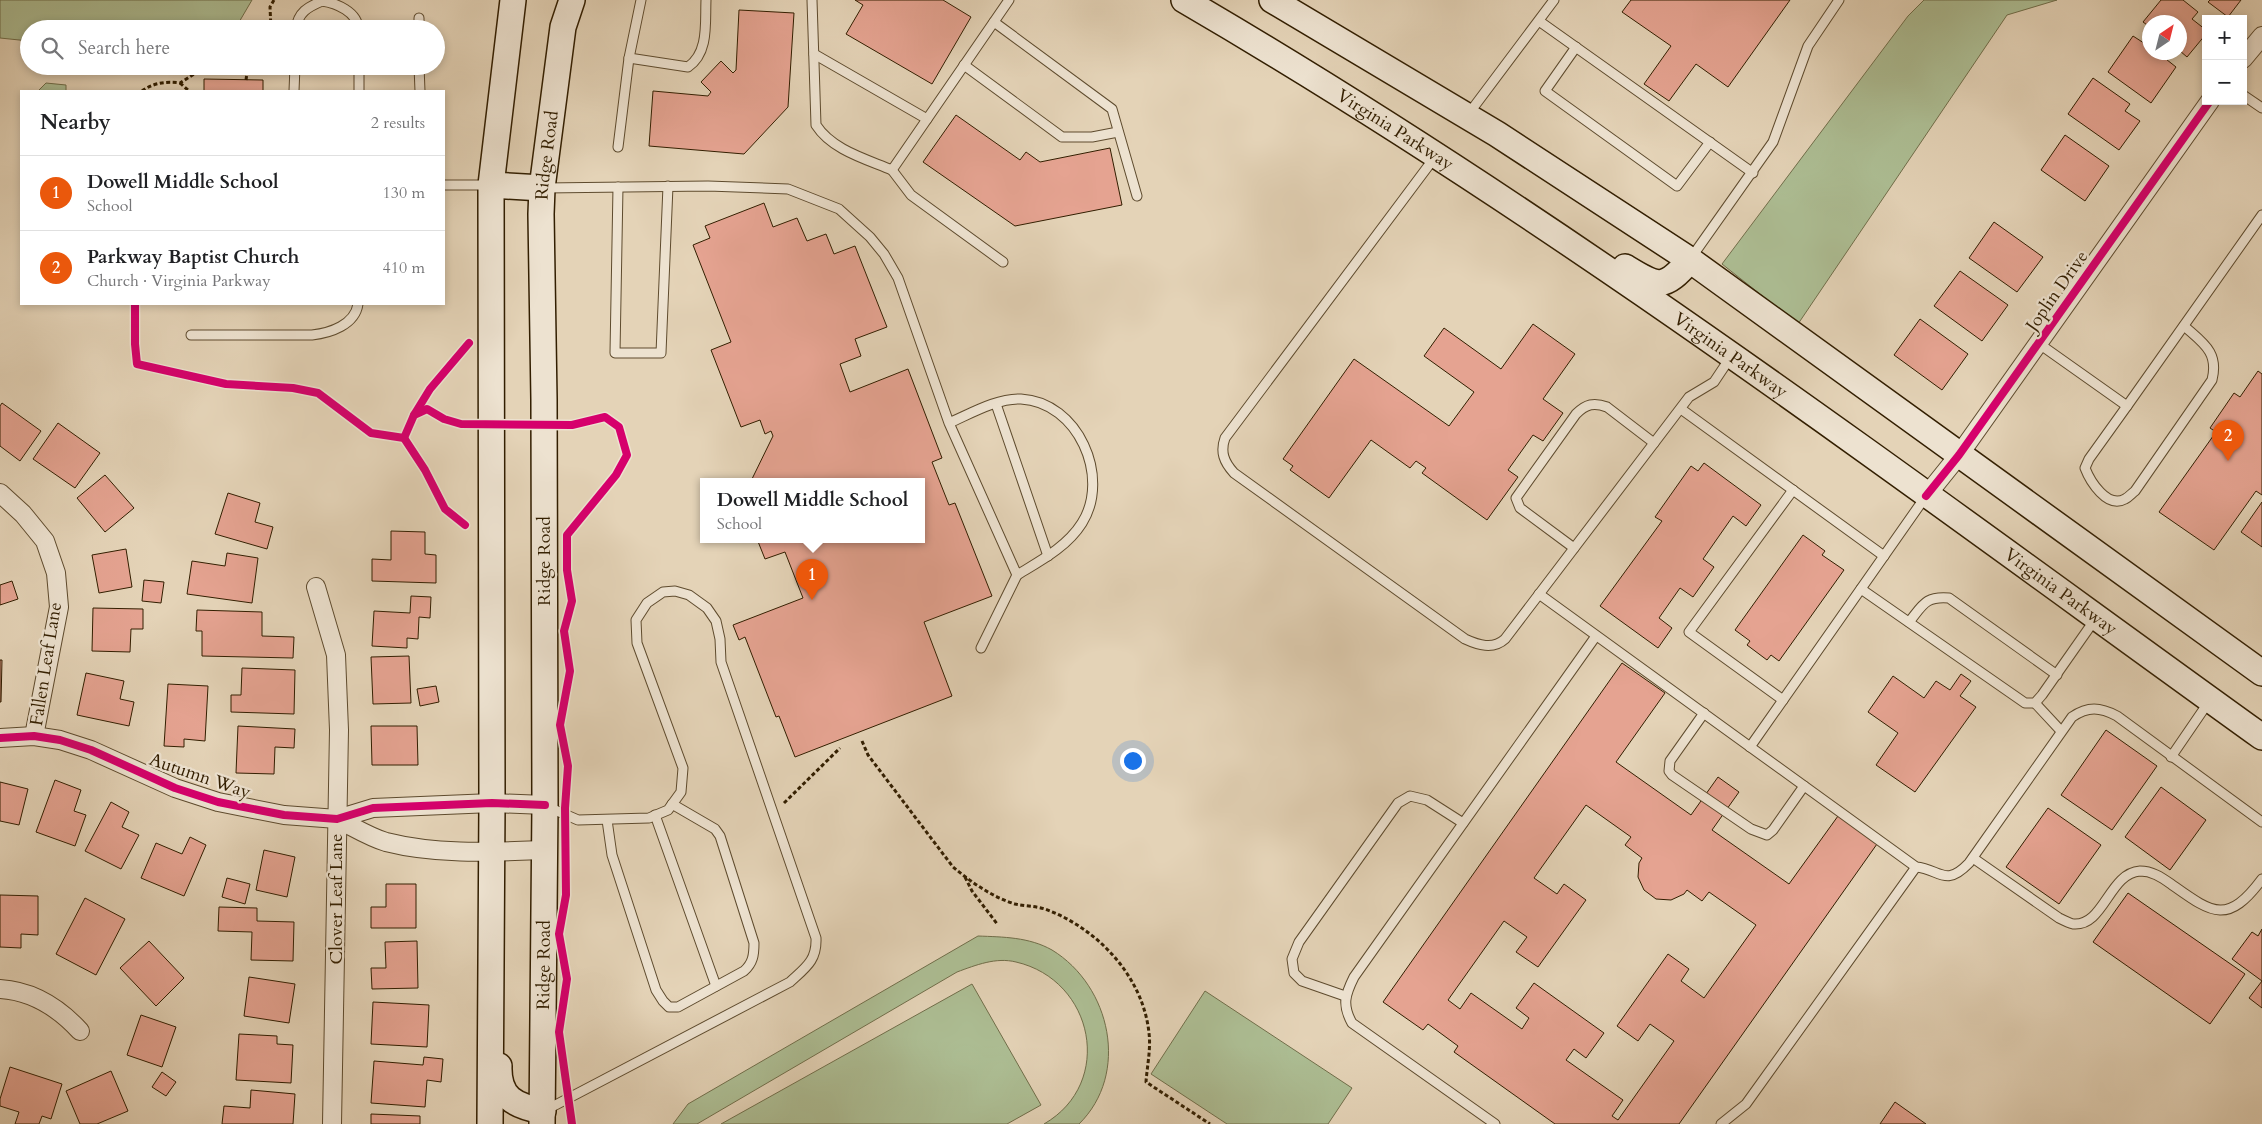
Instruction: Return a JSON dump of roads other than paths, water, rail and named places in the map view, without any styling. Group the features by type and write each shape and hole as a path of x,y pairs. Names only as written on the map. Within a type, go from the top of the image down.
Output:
{"main road":[{"path":"490,1124 492,803 491,185 513,0"},
{"name":"Ridge Road","path":"543,1117 545,805 542,188 563,27 572,0"},
{"name":"Virginia Parkway","path":"1184,0 1437,155 1731,357 2262,737"},
{"path":"1272,0 1467,116 1690,260 2262,673"},
{"path":"491,185 542,188"},
{"path":"1545,229 1573,233 1651,282 1665,283 1676,277 1690,260"},
{"path":"490,976 501,1022 499,1072 503,1091 514,1103 543,1117"}],"street":[{"path":"2247,53 2262,36"},
{"name":"Joplin Drive","path":"1926,496 1959,455 2207,105"},
{"name":"Fallen Leaf Lane","path":"0,493 24,514 45,541 56,572 59,607 34,736"},
{"name":"Clover Leaf Lane","path":"316,587 336,655 339,730 332,1124"},
{"name":"Autumn Way","path":"0,738 34,736 60,740 91,750 175,788 218,802 284,815 337,819 385,841 428,849 491,852 544,850"},
{"name":"Autumn Way","path":"337,819 373,808 492,803 545,805"},
{"path":"0,989 28,993 49,1004 67,1016 80,1031"}],"lane":[{"path":"618,147 629,58 641,0"},
{"path":"629,58 688,66 695,62 701,54 703,43 706,0"},
{"path":"812,0 816,125 823,136 849,152 892,170 911,195 1004,262"},
{"path":"892,170 1009,0"},
{"path":"1467,116 1554,0"},
{"path":"1690,260 1773,142 1808,46 1839,0"},
{"path":"299,20 306,9 322,1 337,5 352,14 356,20"},
{"path":"1539,21 1753,172"},
{"path":"994,22 1108,104 1112,109 1137,196"},
{"path":"1576,47 1546,91 1677,186 1710,142"},
{"path":"814,54 927,119"},
{"path":"964,65 1062,137 1092,138 1118,132"},
{"path":"294,90 295,75"},
{"path":"359,75 359,90"},
{"path":"419,75 420,90"},
{"path":"2247,98 2262,108"},
{"path":"1437,155 1225,438 1222,453 1225,461 1234,473 1465,639 1478,644 1495,645 1501,642 1689,397 1714,382 1731,357"},
{"path":"445,185 491,185"},
{"path":"542,188 668,186 788,189 839,209 879,248 898,278 949,423 1017,575"},
{"path":"618,187 615,353 661,353 668,186"},
{"path":"2184,326 2208,348 2213,357 2214,371 2212,380 2134,491 2124,500 2115,500 2102,493 2090,482 2085,468 2089,459 2262,215"},
{"path":"191,335 312,335 327,333 347,323 357,305"},
{"path":"2038,343 2127,406"},
{"path":"949,423 996,404 1020,399 1052,409 1072,425 1083,444 1092,474 1092,498 1083,521 1077,530 1048,556 1017,575 981,648"},
{"path":"996,404 1048,556"},
{"path":"1574,548 1520,508 1516,498 1576,414 1587,404 1598,404 1607,407 1654,443"},
{"path":"1681,409 1884,556"},
{"path":"1783,700 1689,632 1793,490"},
{"path":"1750,747 1926,496"},
{"path":"1861,589 2025,703 2036,703 2061,732"},
{"path":"543,1117 568,1099 790,982 811,962 817,947 816,938 721,662 720,638 716,621 707,608 689,595 675,591 663,592 647,602 636,620 637,643 683,768 681,792 668,810 639,819 578,820 545,805"},
{"path":"1539,594 1916,867 1947,876 1961,871 1973,858 2072,717 2087,708 2106,710 2262,822"},
{"path":"1909,622 1926,601 1936,597 1949,598 2057,676"},
{"path":"2036,703 2057,676 2096,618"},
{"path":"1495,1124 1352,1023 1344,1006 1345,996 1354,977 1596,636"},
{"path":"2171,756 2211,700"},
{"path":"1704,713 1670,761 1669,771 1672,775 1751,829 1767,835 1773,830 1804,786"},
{"path":"1345,996 1302,981 1294,973 1292,959 1299,942 1398,803 1410,796 1427,800 1463,823"},
{"path":"607,820 612,855 624,898 656,990 669,1007 678,1007 750,966 754,957 754,943 720,836 715,828 672,804"},
{"path":"655,815 716,986"},
{"path":"1973,858 2059,918 2072,924 2083,923 2092,918 2118,882 2131,873 2140,871 2160,876 2202,906 2218,912 2243,902 2262,879"},
{"path":"1721,1124 1746,1104 1916,867"}],"place":[{"name":"Parkway Baptist Church","path":"2228,461"},
{"name":"Dowell Middle School","path":"812,600"}]}
